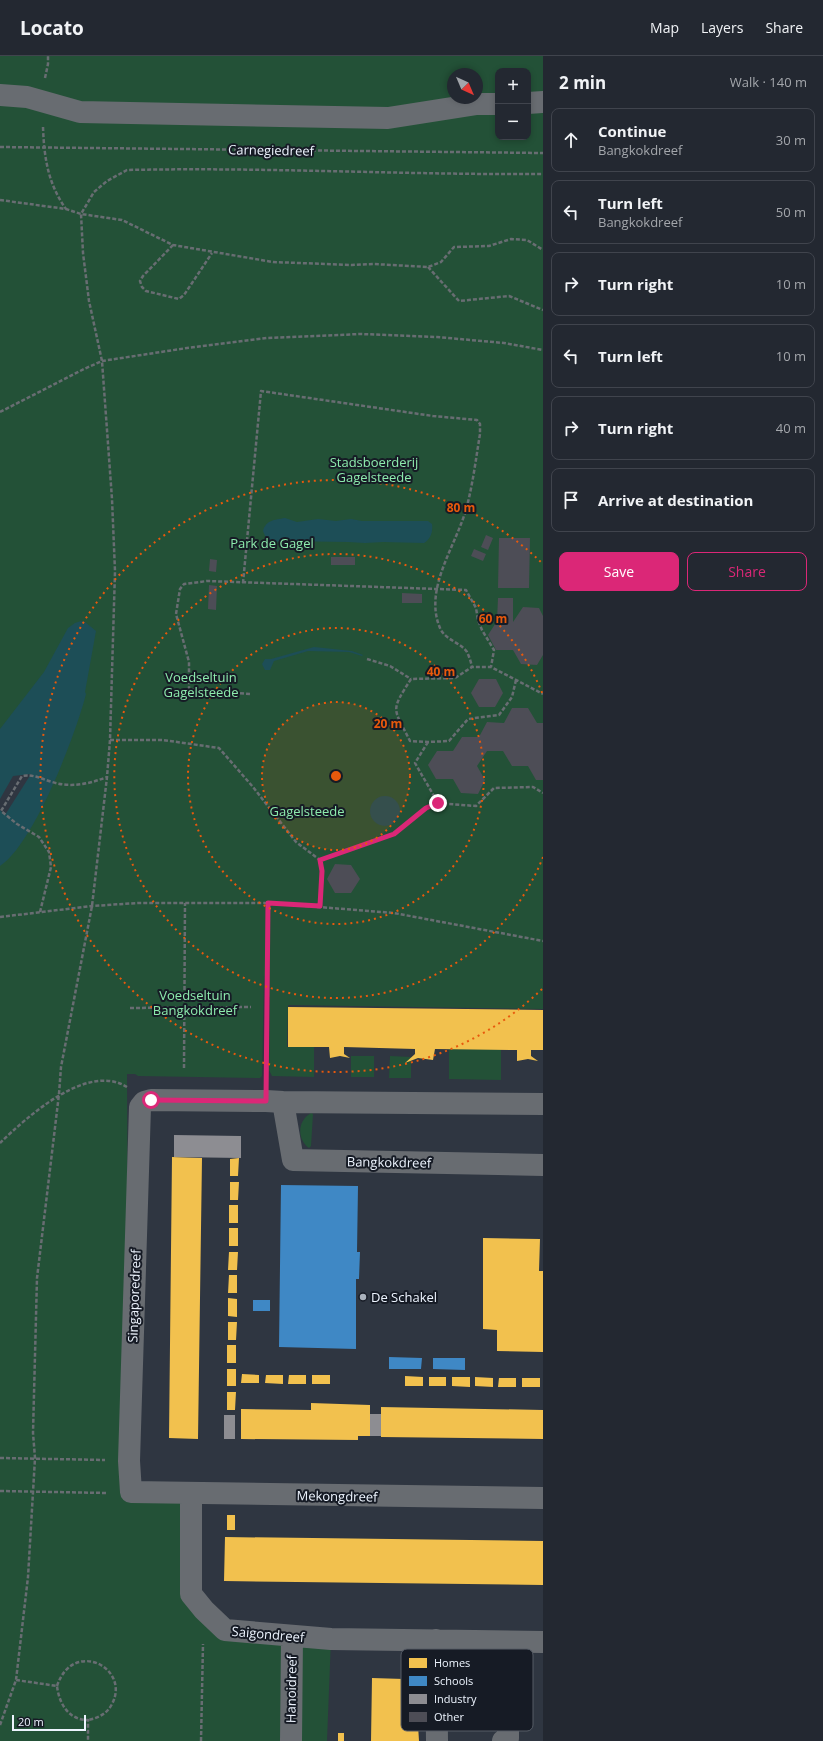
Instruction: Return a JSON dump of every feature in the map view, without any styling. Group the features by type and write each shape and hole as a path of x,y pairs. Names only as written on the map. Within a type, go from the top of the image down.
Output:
{"street":[{"path":"0,96 27,97 80,112 388,118 477,104 495,104"},
{"path":"531,103 543,102"},
{"path":"144,1102 151,1100 543,1104"},
{"name":"Singaporedreef","path":"131,1492 129,1461 140,1107 144,1102"},
{"name":"Bangkokdreef","path":"275,1102 293,1160 543,1165"},
{"name":"Mekongdreef","path":"131,1492 543,1498"},
{"name":"Saigondreef","path":"191,1494 191,1594 204,1610 225,1630 331,1639 543,1642"},
{"name":"Hanoidreef","path":"291,1741 292,1636"},
{"path":"436,1640 436,1649"},
{"path":"437,1731 437,1741"},
{"path":"503,1741 508,1738 508,1731"}],"path":[{"path":"48,56 42,101 43,148 47,172 60,200 66,209"},
{"name":"Carnegiedreef","path":"0,147 543,153"},
{"path":"0,1726 16,1680 28,1577 35,1458 33,1434 37,1278 61,1067 92,906 110,740 115,571 112,500 102,361 89,301 82,253 80,214 94,192 107,181 127,170 300,170 450,174 543,174"},
{"path":"0,200 66,209 80,214 122,220 173,246 273,262 352,265 374,264 428,268 441,262 454,247 489,246 511,239 527,240 543,248"},
{"path":"173,246 142,276 140,281 142,287 146,291 179,299 184,295 212,253"},
{"path":"428,268 459,301 509,296 543,310"},
{"path":"0,412 102,361 267,338 362,334 436,337 504,343 543,350"},
{"path":"243,583 261,391 433,416 478,420 480,424 480,434 468,504 461,527 439,578 436,589 435,609 440,628 444,635 467,652 472,666"},
{"path":"250,694 189,689 189,662 176,614 180,589 184,584 207,582 466,590 476,608 478,620 494,650 491,667"},
{"path":"367,659 390,666 411,679 455,678 472,666 491,667 543,694"},
{"path":"411,679 396,702 395,711 410,741 428,742 449,741 468,719 499,715 512,697 516,680"},
{"path":"110,740 163,740 219,748 254,787 296,842 320,860 322,871 320,906"},
{"path":"428,742 415,763 438,803"},
{"path":"40,912 51,867 49,852 39,837 1,811 22,776 31,774 66,785 80,785 107,777"},
{"path":"320,860 394,834 426,808 438,803 476,806 494,788 533,787 543,793"},
{"path":"0,917 92,906 138,903 268,903 394,913 543,941"},
{"path":"184,1068 185,903"},
{"path":"268,903 275,1102"},
{"path":"130,1008 251,1007"},
{"path":"0,1143 59,1094 84,1084 116,1082 126,1087 144,1102"},
{"path":"0,1458 129,1461"},
{"path":"0,1491 95,1494 131,1492"},
{"path":"201,1741 204,1610"},
{"path":"80,1661 89,1661 105,1667 115,1682 116,1691 114,1700 104,1714 88,1720 75,1718 68,1713 62,1706 58,1697 57,1686 64,1670 71,1664 80,1661"},
{"path":"16,1680 57,1686"},
{"path":"88,1720 88,1741"}],"green space":[{"name":"Park de Gagel","path":"0,56 543,56 543,1009 288,1005 287,1047 314,1047 314,1077 272,1076 269,1070 270,997 267,997 264,975 262,1076 260,1078 138,1076 135,1074 127,1074 129,1461 131,1492 191,1494 191,1594 225,1630 331,1639 327,1741 0,1741"},
{"path":"449,1048 501,1049 501,1080 449,1079"},
{"path":"351,1056 374,1056 374,1077 351,1077"},
{"path":"390,1056 411,1057 411,1078 389,1078"},
{"path":"311,1113 313,1114 311,1146 309,1148 302,1140 300,1130 306,1116"}],"water":[{"path":"285,518 297,522 318,519 336,521 351,519 362,521 428,521 432,524 432,529 430,537 424,543 279,541 275,543 266,538 263,531 264,527 271,521"},
{"path":"81,621 85,622 96,631 85,692 86,694 81,712 52,787 40,812 13,854 0,866 0,729 44,672 68,628"},
{"path":"314,647 352,651 363,655 349,652 308,651 274,661 270,670 265,670 262,664 265,659 271,659"},
{"path":"385,796 396,800 400,811 396,822 385,826 374,822 370,811 374,800"}],"pier":[{"path":"31,774 5,815 0,810 0,799 13,776"}],"building: Homes":[{"path":"288,1007 543,1010 543,1050 531,1050 531,1056 538,1061 528,1059 517,1061 517,1050 435,1049 433,1060 418,1058 405,1063 415,1054 415,1049 344,1047 344,1054 350,1058 340,1056 330,1058 329,1047 288,1047"},
{"path":"172,1157 202,1158 198,1439 169,1438"},
{"path":"239,1158 238,1176 230,1176 230,1159"},
{"path":"230,1182 239,1182 238,1200 230,1200"},
{"path":"229,1205 238,1205 238,1223 229,1223"},
{"path":"229,1228 238,1228 238,1246 229,1246"},
{"path":"483,1238 540,1239 539,1271 543,1271 543,1352 497,1351 497,1330 483,1329"},
{"path":"229,1252 238,1252 237,1270 228,1270"},
{"path":"229,1275 237,1275 237,1293 228,1293"},
{"path":"228,1298 237,1299 237,1317 228,1316"},
{"path":"228,1322 237,1322 236,1340 228,1340"},
{"path":"227,1345 236,1345 236,1363 227,1363"},
{"path":"227,1369 236,1369 236,1386 227,1386"},
{"path":"242,1374 259,1375 259,1383 241,1383"},
{"path":"266,1375 283,1375 283,1384 265,1383"},
{"path":"289,1375 306,1375 306,1384 288,1384"},
{"path":"312,1375 330,1375 330,1384 312,1384"},
{"path":"405,1376 423,1377 423,1386 405,1386"},
{"path":"429,1377 446,1377 446,1386 429,1386"},
{"path":"452,1377 470,1377 470,1387 452,1386"},
{"path":"475,1377 493,1378 493,1387 475,1386"},
{"path":"499,1378 516,1378 516,1387 498,1387"},
{"path":"522,1378 540,1378 540,1387 522,1387"},
{"path":"227,1392 236,1392 235,1410 227,1410"},
{"path":"311,1403 370,1405 370,1436 358,1436 358,1440 241,1439 241,1409 311,1410"},
{"path":"381,1407 543,1410 543,1439 381,1437"},
{"path":"227,1515 235,1515 235,1530 227,1530"},
{"path":"225,1537 543,1541 543,1585 224,1581"},
{"path":"372,1678 401,1679 401,1731 418,1731 419,1741 371,1741"},
{"path":"338,1733 344,1733 344,1741 338,1741"}],"building: Schools":[{"path":"281,1185 358,1186 357,1252 360,1252 359,1279 356,1279 356,1349 279,1347"},
{"path":"253,1300 270,1300 270,1311 253,1311"},
{"path":"389,1357 422,1358 421,1369 389,1369"},
{"path":"433,1358 465,1358 465,1370 433,1369"}],"building: Industry":[{"path":"174,1135 241,1136 241,1158 174,1157"},
{"path":"370,1414 381,1414 381,1436 370,1436"},
{"path":"224,1415 235,1415 235,1439 224,1439"}],"building: Other":[{"path":"486,535 493,538 488,550 481,547"},
{"path":"499,538 530,538 529,588 498,588"},
{"path":"474,549 486,554 483,561 471,556"},
{"path":"331,557 355,557 355,565 331,565"},
{"path":"210,559 217,560 216,572 209,571"},
{"path":"209,585 217,586 216,610 208,609"},
{"path":"402,593 422,594 422,603 402,603"},
{"path":"498,598 513,598 513,622 523,607 539,608 543,616 543,655 537,665 521,664 513,650 496,650 488,635 497,621"},
{"path":"479,679 496,679 503,693 495,707 479,707 471,693"},
{"path":"512,708 528,708 537,723 543,723 543,780 536,780 528,766 512,766 503,751 487,751 477,766 485,780 478,794 461,793 453,779 436,779 428,765 437,751 453,751 462,737 479,737 487,722 504,723"},
{"path":"335,864 351,865 360,879 351,893 335,893 327,879"}],"place":[{"name":"De Schakel","path":"363,1297"}],"route":[{"path":"151,1100 266,1101 268,903 320,906 322,871 320,860 394,834 426,808 438,803"}],"park label":[{"name":"Stadsboerderij Gagelsteede","path":"374,470"},
{"name":"Voedseltuin Gagelsteede","path":"201,684"},
{"name":"Gagelsteede","path":"307,811"},
{"name":"Voedseltuin Bangkokdreef","path":"195,1002"}]}
